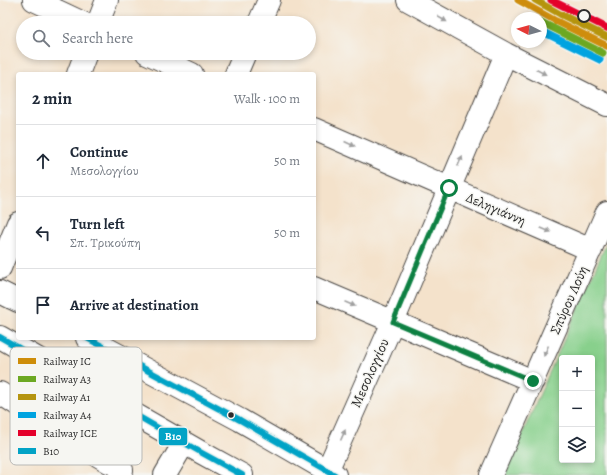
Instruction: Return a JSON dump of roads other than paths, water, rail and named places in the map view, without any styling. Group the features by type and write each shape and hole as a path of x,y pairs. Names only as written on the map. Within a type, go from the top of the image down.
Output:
{"street":[{"path":"34,0 68,16"},
{"path":"101,16 107,0"},
{"path":"262,16 269,0"},
{"path":"408,0 506,54 607,105"},
{"name":"Μεσολογγίου","path":"331,473 506,54"},
{"path":"79,72 83,60"},
{"path":"162,60 188,72"},
{"path":"237,72 242,60"},
{"name":"Δεληγιάννη","path":"316,129 591,250"},
{"name":"Σπύρου Λούη","path":"491,475 607,212"},
{"path":"0,268 16,228"},
{"path":"316,289 533,381"},
{"path":"0,292 16,300"},
{"path":"0,337 18,347"},
{"path":"96,340 114,344"},
{"path":"142,361 331,473"},
{"path":"0,392 10,399"},
{"path":"142,418 242,475"},
{"path":"165,475 184,442"},
{"path":"116,465 122,470 120,475"}],"rail line":[{"name":"IC","path":"518,0 556,21 607,46"},
{"name":"A1","path":"535,0 607,37"},
{"name":"ICE","path":"551,0 607,28"},
{"name":"A3","path":"547,25 603,53"},
{"name":"A4","path":"547,34 600,60"}]}
